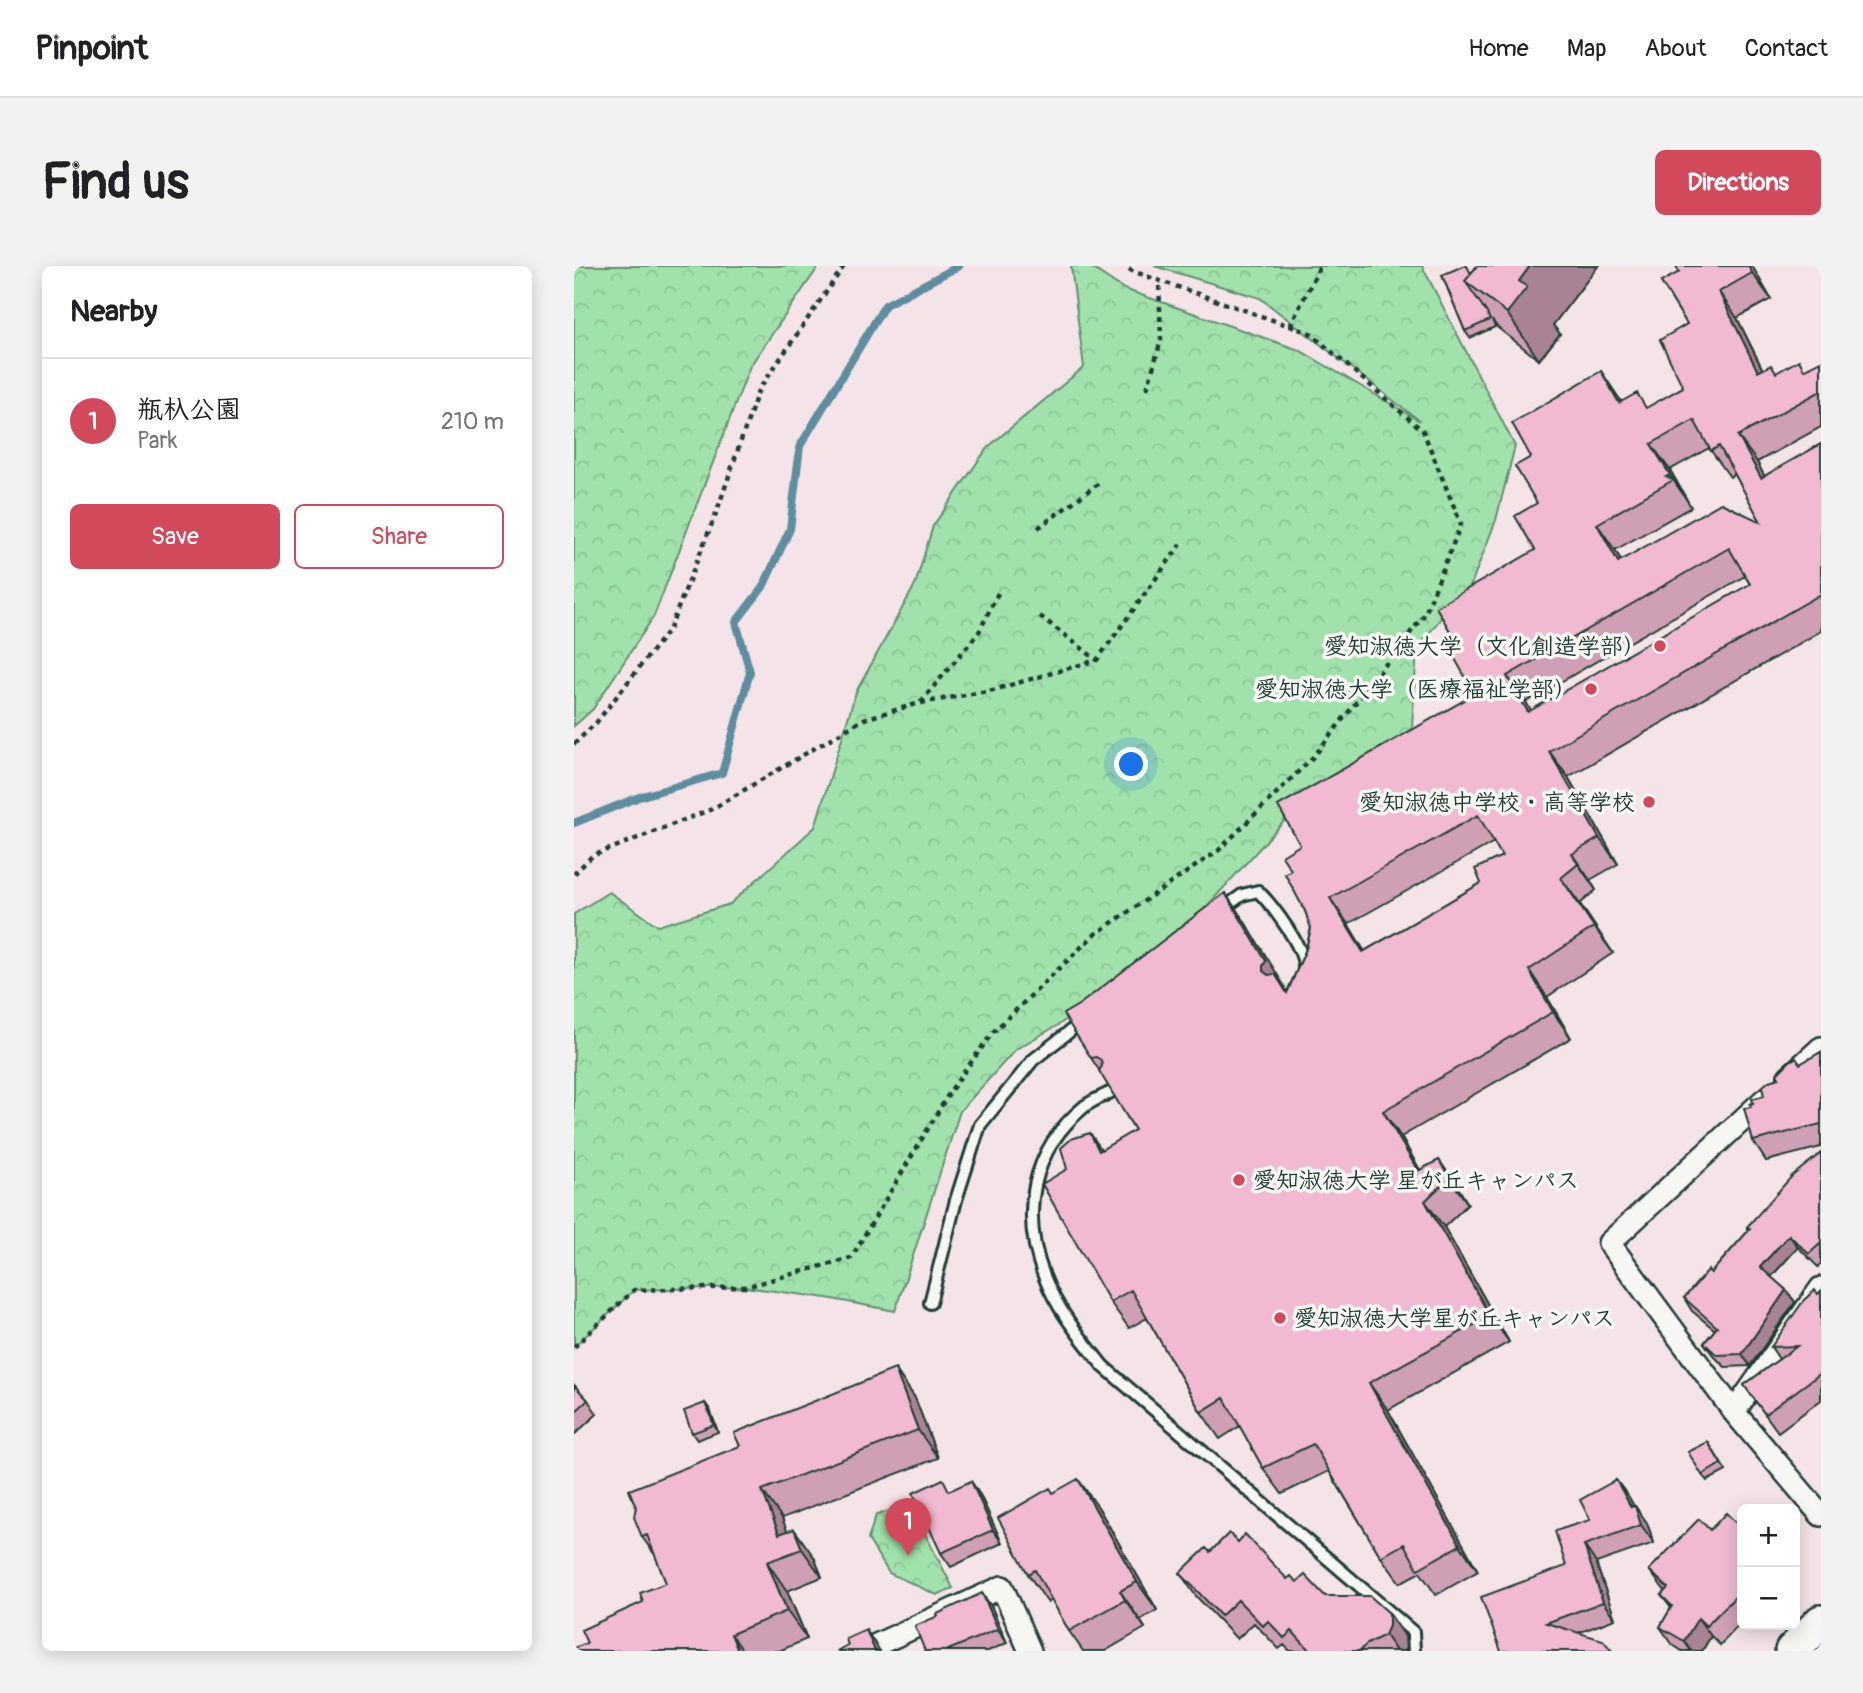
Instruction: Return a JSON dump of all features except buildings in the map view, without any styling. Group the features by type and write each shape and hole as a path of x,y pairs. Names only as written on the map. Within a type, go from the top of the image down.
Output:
{"main road":[{"path":"1791,1651 1821,1622"}],"street":[{"path":"1821,1048 1609,1243 1734,1412 1821,1515"},
{"path":"1734,1412 1821,1288"},
{"path":"863,1651 1002,1587 1030,1651"}],"lane":[{"path":"1209,920 1242,895 1258,891 1272,905 1292,937 1305,964 1303,979"},
{"path":"930,1303 956,1200 980,1125 1033,1060 1092,1014"},
{"path":"1113,1091 1086,1106 1061,1131 1036,1175 1030,1200 1032,1233 1044,1277 1065,1318 1103,1366 1413,1632 1414,1651"}],"path":[{"path":"574,744 596,723 670,628 717,511 758,391 844,266"},
{"path":"574,1347 634,1290 745,1287 851,1258 951,1090 993,1031 1094,935 1218,851 1315,755 1425,614 1461,524 1423,431 1310,332 1132,271 1125,266"},
{"path":"1290,326 1320,266"},
{"path":"1147,389 1161,340 1158,280"},
{"path":"1038,528 1099,483"},
{"path":"574,874 592,856 712,809 864,719 920,703 993,690 1097,660 1183,541"},
{"path":"920,703 979,632 999,593"},
{"path":"1040,616 1097,660"}],"green space":[{"path":"574,266 819,266 750,366 654,616 593,709 574,726"},
{"path":"1071,266 1089,266 1124,289 1299,350 1420,421 1260,298 1154,266 1422,266 1515,446 1496,520 1465,600 1444,614 1417,649 1412,728 1287,818 1199,915 1060,1024 1016,1049 960,1111 895,1311 745,1287 634,1290 574,1347 574,914 609,892 658,926 730,904 815,827 856,692 915,585 933,526 988,447 1084,367"},
{"path":"910,1505 953,1588 937,1595 889,1573 868,1539 876,1515"}],"waterway":[{"path":"574,823 639,797 722,773 750,672 736,622 763,587 790,529 800,446 885,305 959,266"}],"place":[{"name":"愛知淑徳大学（文化創造学部）","path":"1660,646"},
{"name":"愛知淑徳大学（医療福祉学部）","path":"1591,689"},
{"name":"愛知淑徳中学校・高等学校","path":"1649,802"},
{"name":"愛知淑徳大学 星が丘キャンパス","path":"1239,1180"},
{"name":"愛知淑徳大学星が丘キャンパス","path":"1280,1318"},
{"name":"瓶杁公園","path":"908,1556"}]}
